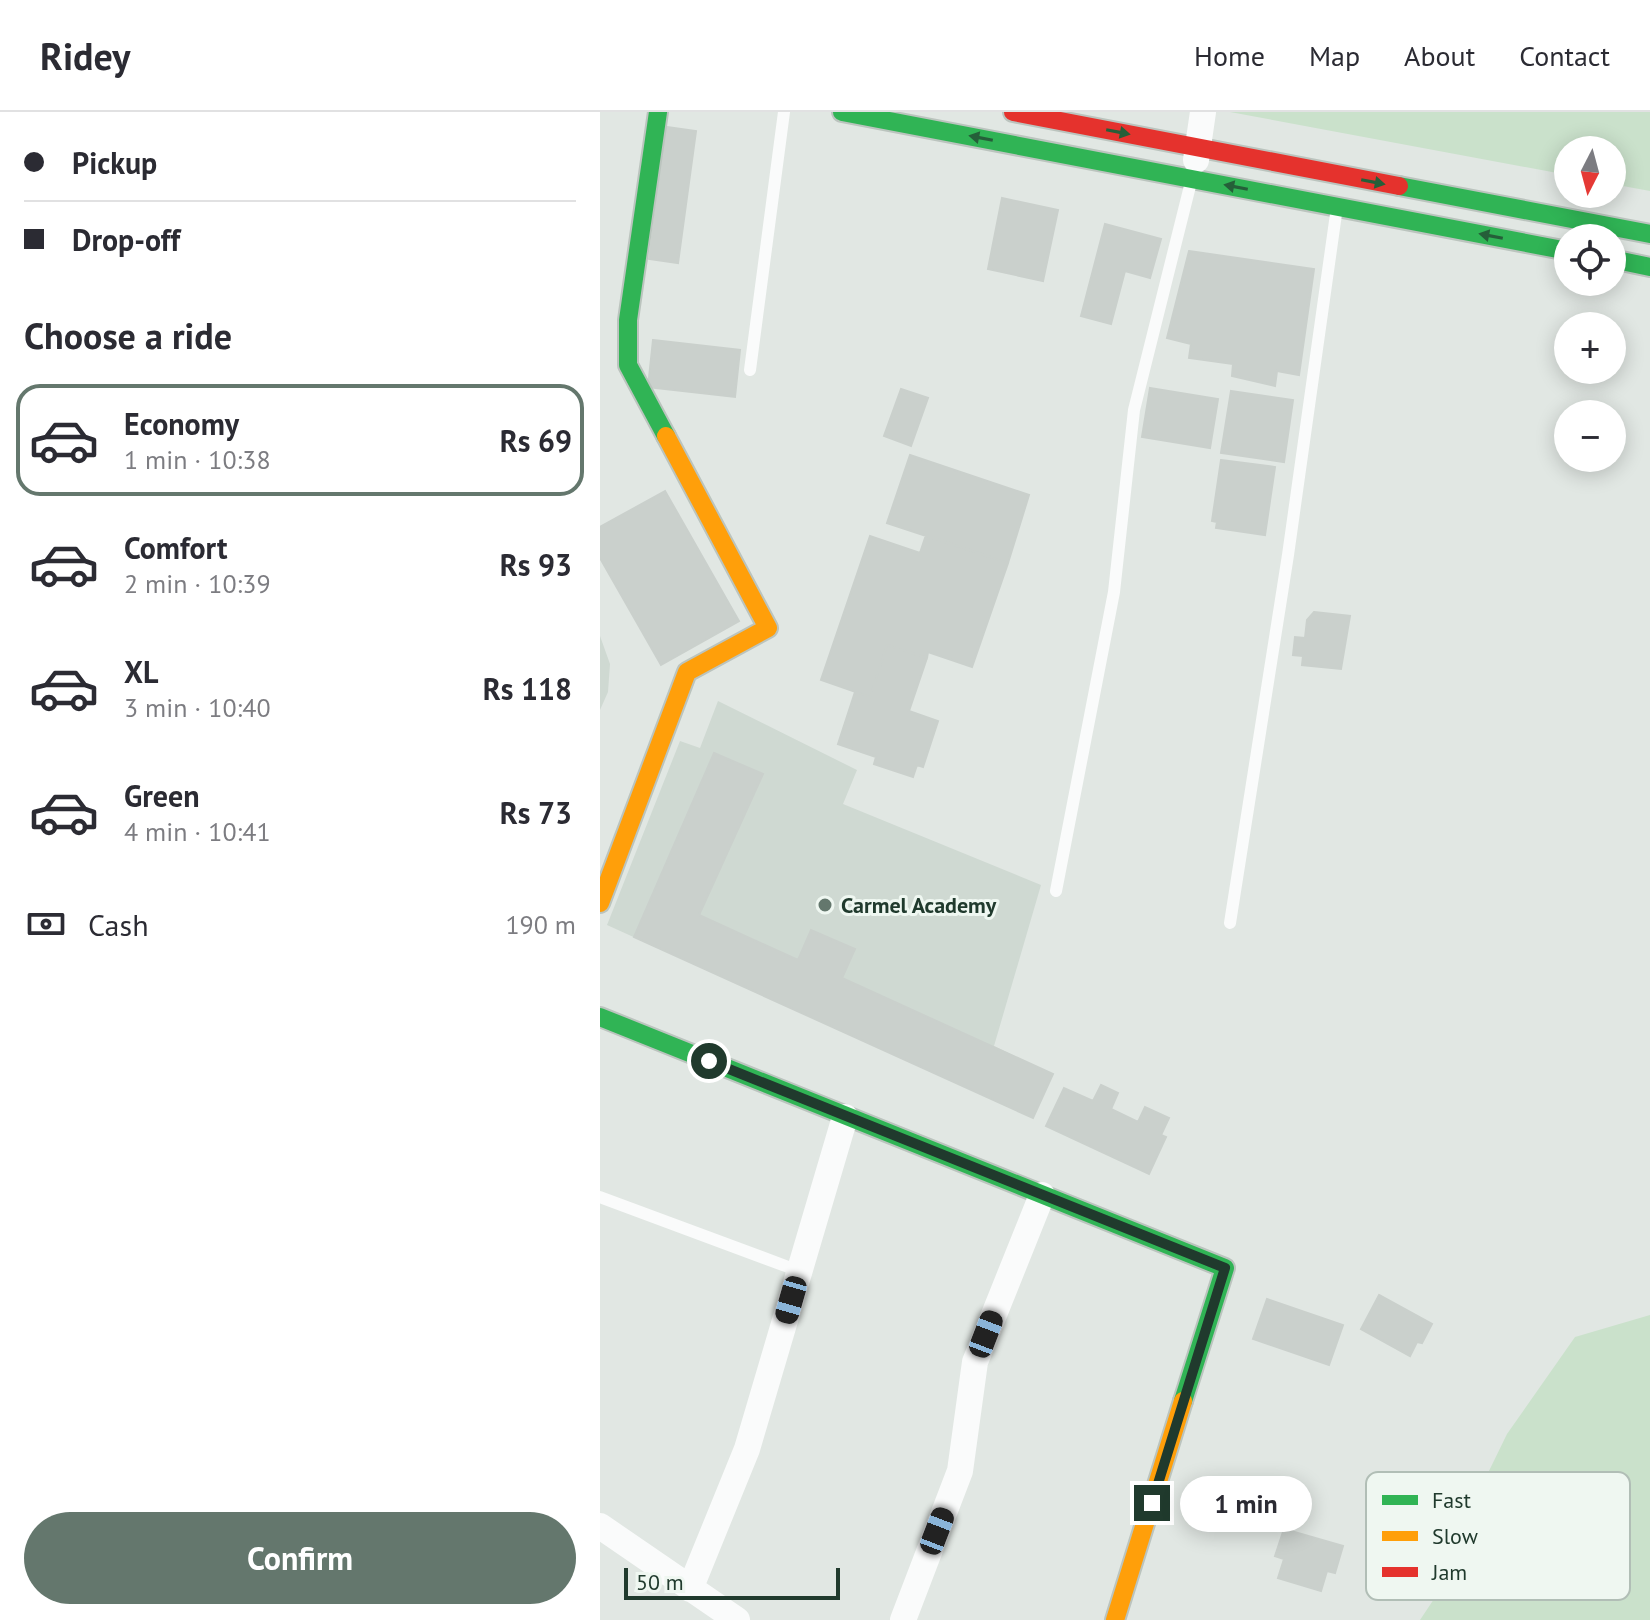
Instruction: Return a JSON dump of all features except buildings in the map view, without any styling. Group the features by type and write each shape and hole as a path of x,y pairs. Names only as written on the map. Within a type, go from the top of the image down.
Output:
{"main road":[{"path":"600,903 687,672 768,628 628,365 628,320 658,112"},
{"path":"842,112 1554,248"},
{"path":"1013,112 1650,234"},
{"path":"1626,262 1650,267"},
{"path":"600,1017 1225,1268 1115,1620"}],"street":[{"path":"1192,179 1203,112"},
{"path":"690,1589 747,1449 845,1117"},
{"path":"903,1620 960,1471 975,1362 1042,1195"},
{"path":"600,1526 737,1620"}],"lane":[{"path":"750,370 784,112"},
{"path":"1056,891 1114,592 1134,410 1192,179"},
{"path":"1230,923 1288,555 1337,207"},
{"path":"600,1197 799,1271"}],"shaded area":[{"path":"600,636 610,664 608,692 600,710"},
{"name":"Carmel Academy","path":"718,701 857,770 843,804 1041,885 994,1046 1053,1074 1033,1118 607,925 680,741 700,748"}],"green space":[{"path":"1230,112 1650,112 1650,191 1626,187 1626,136 1554,136 1554,172"},
{"path":"1650,1315 1650,1620 1420,1620 1433,1600 1630,1600 1630,1472 1488,1472 1507,1434 1575,1337"}],"traffic: fast":[{"path":"658,112 628,320 628,365 666,436"},
{"path":"842,112 1554,248"},
{"path":"1399,186 1650,234"},
{"path":"1626,262 1650,267"},
{"path":"600,1017 1225,1268 1183,1401"}],"traffic: slow":[{"path":"600,903 687,672 768,628 666,436"},
{"path":"1115,1620 1183,1401"}],"traffic: jam":[{"path":"1013,112 1399,186"}],"place":[{"name":"Carmel Academy","path":"825,905"}],"route":[{"path":"709,1061 1225,1268 1152,1503"}]}
